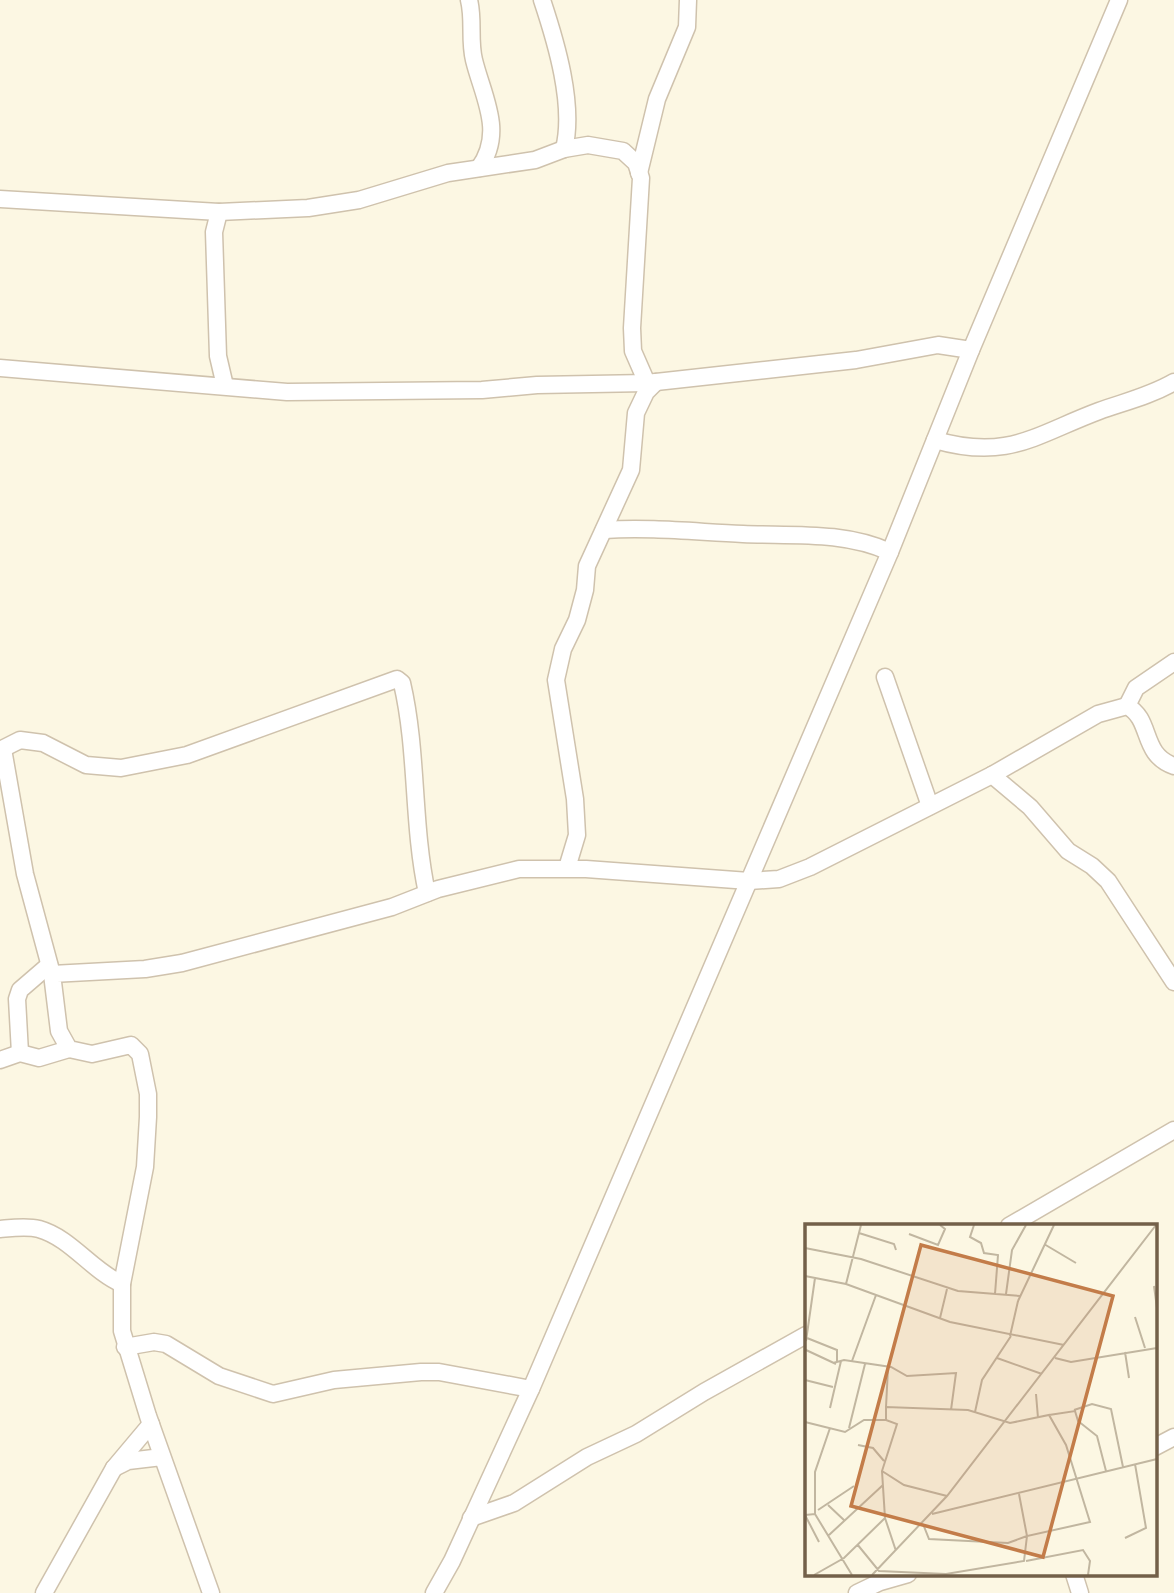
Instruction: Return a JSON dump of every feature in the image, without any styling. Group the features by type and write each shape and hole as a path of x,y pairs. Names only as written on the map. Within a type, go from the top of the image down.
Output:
{"street":[{"path":"469,0 474,59 491,109 494,159"},
{"path":"542,0 562,75 565,142"},
{"path":"652,382 633,351 639,173 660,89 687,27 688,0"},
{"path":"439,1591 531,1388 890,552 971,350 1119,0"},
{"path":"0,199 200,212 330,205 385,193 448,173 479,168 494,159 535,160 565,142 623,151 646,142"},
{"path":"623,151 636,163 639,173"},
{"path":"200,212 214,232"},
{"path":"219,212 214,232 218,356 225,386"},
{"path":"0,368 287,392 482,390 537,385 652,382 856,360 938,345 971,350"},
{"path":"567,868 577,835 575,799 556,680 563,649 577,620 585,590 587,566 631,470 636,413 652,382"},
{"path":"935,440 971,447 1002,447 1034,440 1174,382"},
{"path":"604,530 637,528 810,535 872,543 890,552"},
{"path":"20,1053 17,999 20,990 50,970 145,969 182,963 392,907 427,893 519,869 567,868 749,881 779,879 810,867 992,775 1098,714 1127,706 1136,688 1174,662"},
{"path":"885,677 930,806"},
{"path":"66,1044 50,970 24,874 2,749 20,740 43,743 86,765 121,768 187,755 397,679 402,683 408,716 419,859 427,893"},
{"path":"1127,706 1141,722 1155,755 1174,766"},
{"path":"992,775 1030,807 1068,851 1108,881 1174,982"},
{"path":"0,1060 20,1053 35,1058 50,1054 66,1044"},
{"path":"66,1044 92,1054 131,1045 140,1054 148,1094 145,1167 122,1284 122,1331 162,1457 211,1593"},
{"path":"1013,1224 1174,1130"},
{"path":"0,1228 30,1228 46,1232 122,1284"},
{"path":"471,1518 514,1503 537,1491 587,1457 636,1434 704,1392 805,1336"},
{"path":"125,1347 153,1342 166,1344 219,1376 273,1394 334,1380 421,1372 439,1372 531,1388"},
{"path":"44,1593 114,1468 151,1424"},
{"path":"1156,1446 1174,1437"},
{"path":"114,1468 128,1461 162,1457"},
{"path":"857,1593 901,1576"},
{"path":"1075,1576 1080,1593"}]}
